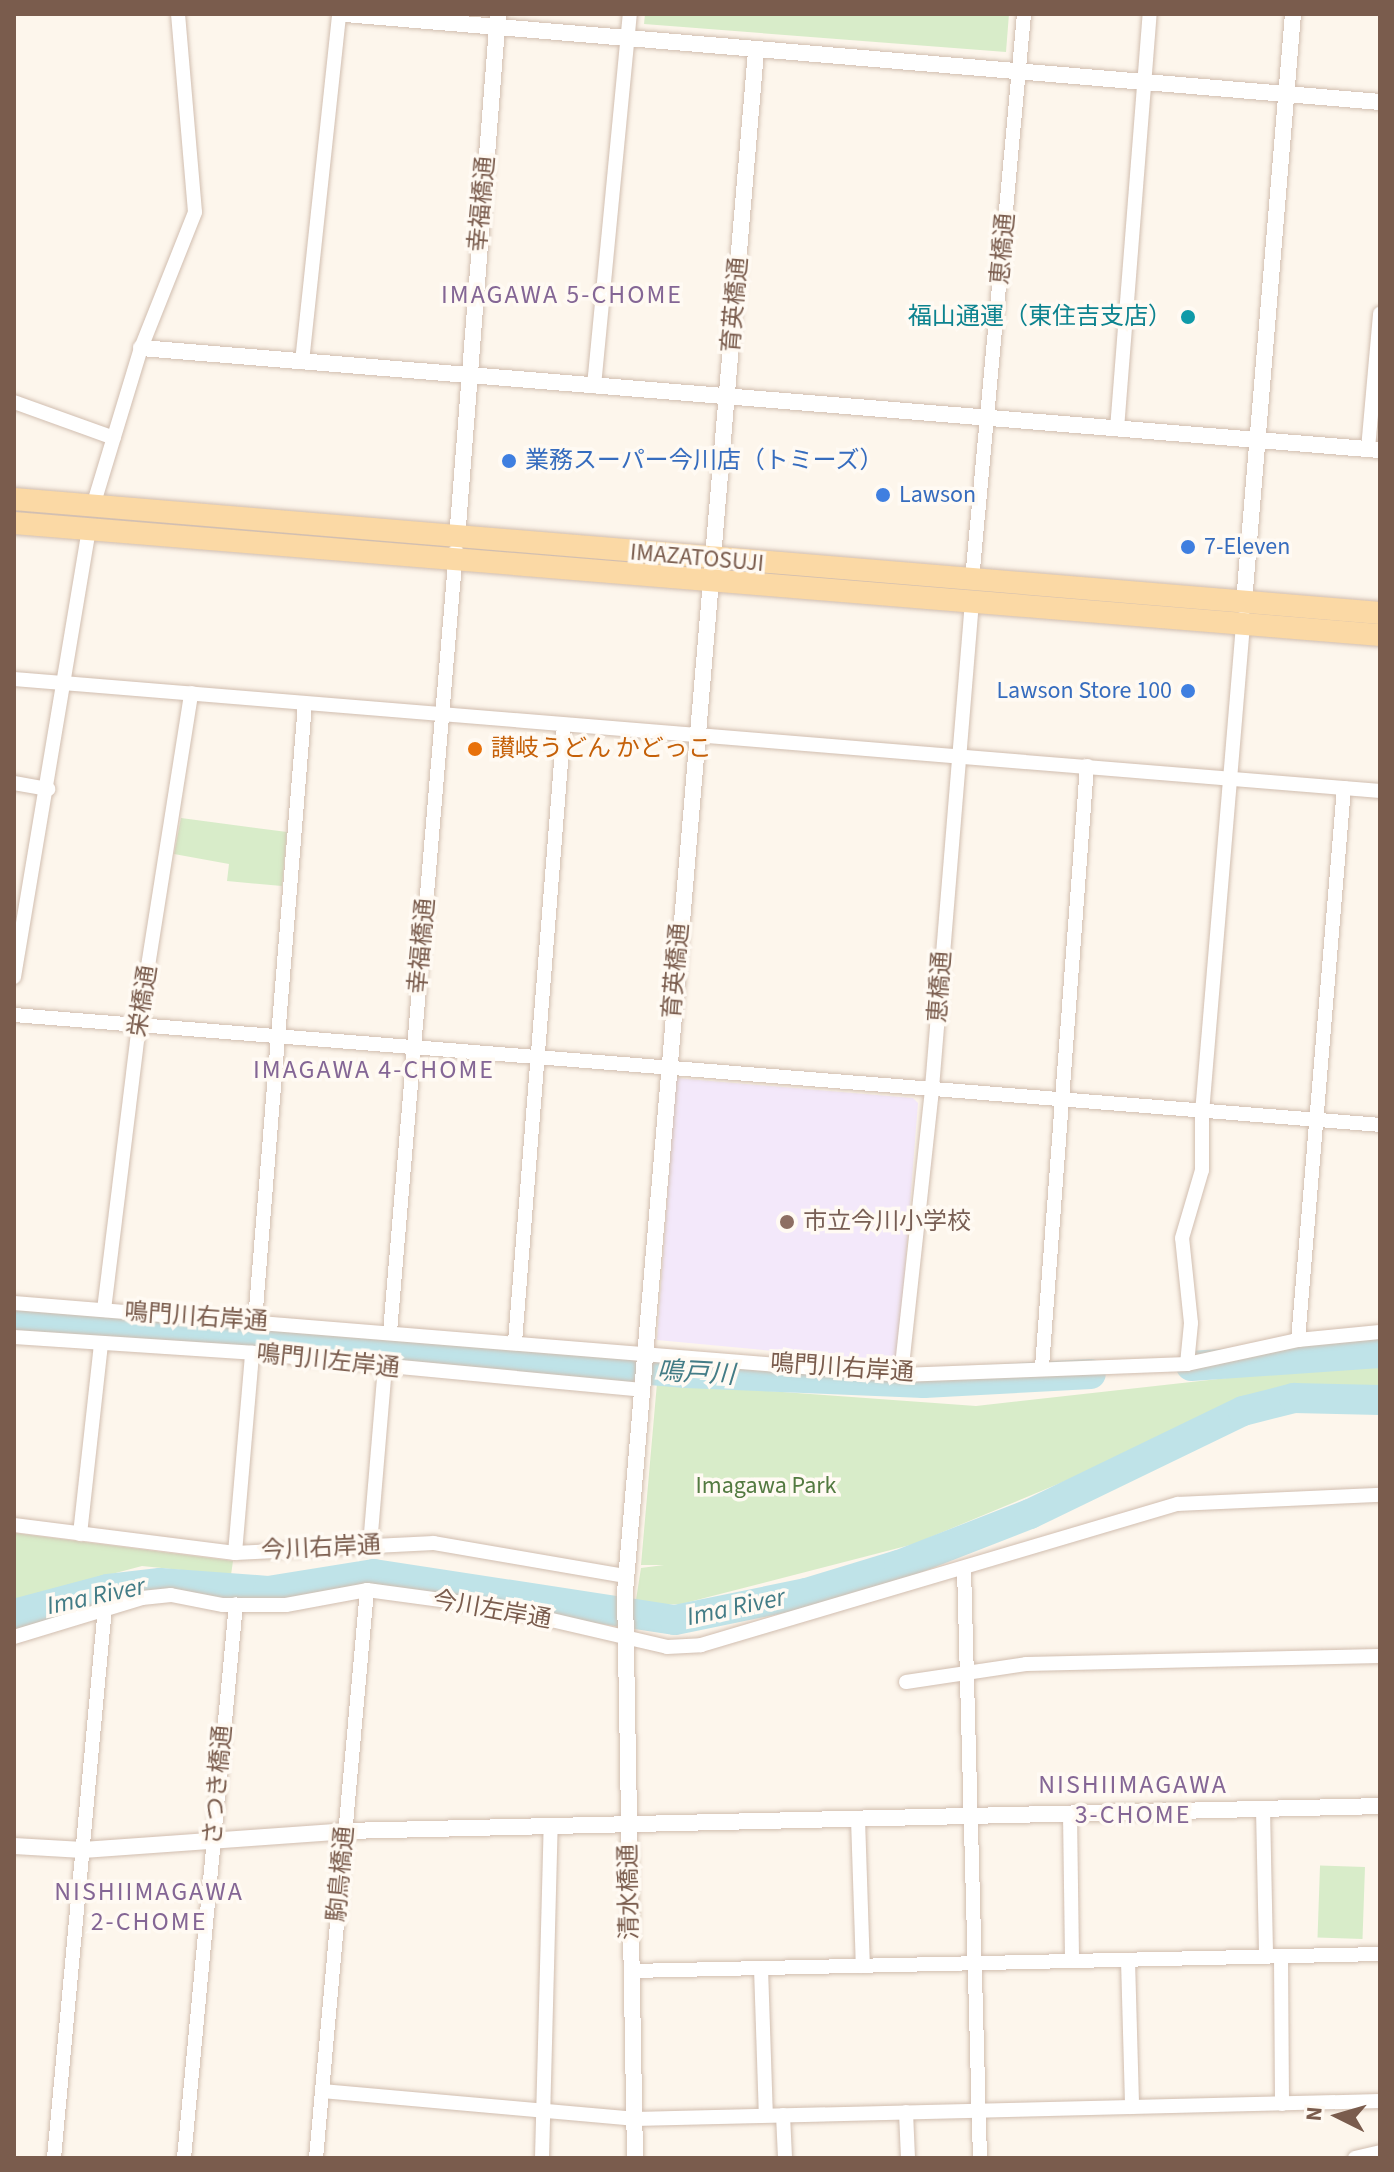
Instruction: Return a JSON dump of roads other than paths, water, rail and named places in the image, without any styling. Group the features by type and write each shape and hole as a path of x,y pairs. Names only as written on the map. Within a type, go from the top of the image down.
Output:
{"main road":[{"name":"IMAZATOSUJI","path":"14,499 457,549"},
{"name":"IMAZATOSUJI","path":"14,523 457,549 972,590 1244,614 1380,635"},
{"name":"IMAZATOSUJI","path":"1244,614 1380,613"}],"street":[{"path":"93,506 141,348 195,212 178,14"},
{"path":"302,362 342,14 497,22 756,51 1380,102"},
{"path":"594,386 630,14"},
{"name":"恵橋通","path":"901,1375 932,1088 986,419 1024,14"},
{"path":"1117,429 1150,14"},
{"path":"1187,1364 1191,1323 1182,1238 1202,1170 1202,1113 1233,778 1257,439 1293,14"},
{"name":"幸福橋通","path":"390,1332 457,549 497,22"},
{"name":"育英橋通","path":"642,1385 667,1071 714,571 756,51"},
{"path":"141,348 1374,449 1380,314"},
{"path":"14,402 114,438"},
{"path":"14,977 66,683 89,529"},
{"path":"14,679 1380,791"},
{"name":"栄橋通","path":"104,1310 139,1023 191,693"},
{"path":"255,1321 305,704"},
{"path":"515,1342 564,725"},
{"path":"1042,1367 1087,766"},
{"path":"14,783 48,789"},
{"path":"1298,1340 1313,1118 1344,788"},
{"path":"14,1015 278,1034 539,1061 932,1088 1202,1113 1313,1118 1380,1125"},
{"name":"鳴門川右岸通","path":"14,1303 515,1342 646,1357 901,1375 1042,1367 1187,1364 1298,1340 1380,1332"},
{"name":"鳴門川左岸通","path":"14,1337 252,1353 385,1368 642,1385"},
{"path":"80,1534 101,1344"},
{"path":"235,1553 252,1353"},
{"path":"370,1545 385,1368"},
{"path":"626,1576 642,1385"},
{"name":"今川左岸通","path":"14,1637 105,1607 171,1595 236,1604 286,1605 367,1590 500,1608 624,1634 667,1647 701,1645 1178,1504 1380,1495"},
{"name":"今川右岸通","path":"14,1525 235,1553 434,1543 626,1576"},
{"path":"964,1568 974,1816 980,2158"},
{"name":"清水橋通","path":"626,1576 624,1634 635,2158"},
{"name":"駒鳥橋通","path":"316,2158 367,1590"},
{"name":"さつき橋通","path":"184,2158 236,1604"},
{"path":"54,2158 105,1607"},
{"path":"906,1682 968,1669 1380,1656"},
{"path":"14,1846 83,1850 345,1831 1380,1806"},
{"path":"1263,1809 1266,1957"},
{"path":"1070,1814 1072,1961"},
{"path":"858,1819 863,1966"},
{"path":"542,2158 551,1825"},
{"path":"631,1971 1380,1954"},
{"path":"1281,1957 1282,2104"},
{"path":"1128,1960 1132,2107"},
{"path":"761,1968 766,2115"},
{"path":"322,2091 634,2119 1380,2101"},
{"path":"906,2112 908,2158"},
{"path":"783,2115 785,2158"},
{"path":"1355,2158 1380,2152"}],"waterway":[{"name":"鳴戸川","path":"14,1316 686,1373 924,1383 1091,1374"},
{"name":"鳴戸川","path":"1191,1366 1380,1353"},
{"name":"Ima River","path":"14,1614 108,1589 160,1583 268,1591 374,1574 675,1620 806,1593 899,1565 1030,1514 1243,1411 1294,1398 1380,1400"}],"place":[{"name":"福山通運（東住吉支店）","path":"1188,317"},
{"name":"業務スーパー今川店（トミーズ）","path":"509,461"},
{"name":"Lawson","path":"883,495"},
{"name":"7-Eleven","path":"1188,547"},
{"name":"Lawson Store 100","path":"1188,691"},
{"name":"讃岐うどん かどっこ","path":"475,749"},
{"name":"市立今川小学校","path":"787,1222"}],"district":[{"name":"IMAGAWA 5-CHOME","path":"562,295"},
{"name":"IMAGAWA 4-CHOME","path":"374,1070"},
{"name":"NISHIIMAGAWA 3-CHOME","path":"1133,1800"},
{"name":"NISHIIMAGAWA 2-CHOME","path":"149,1907"}],"park label":[{"name":"Imagawa Park","path":"766,1486"}]}
